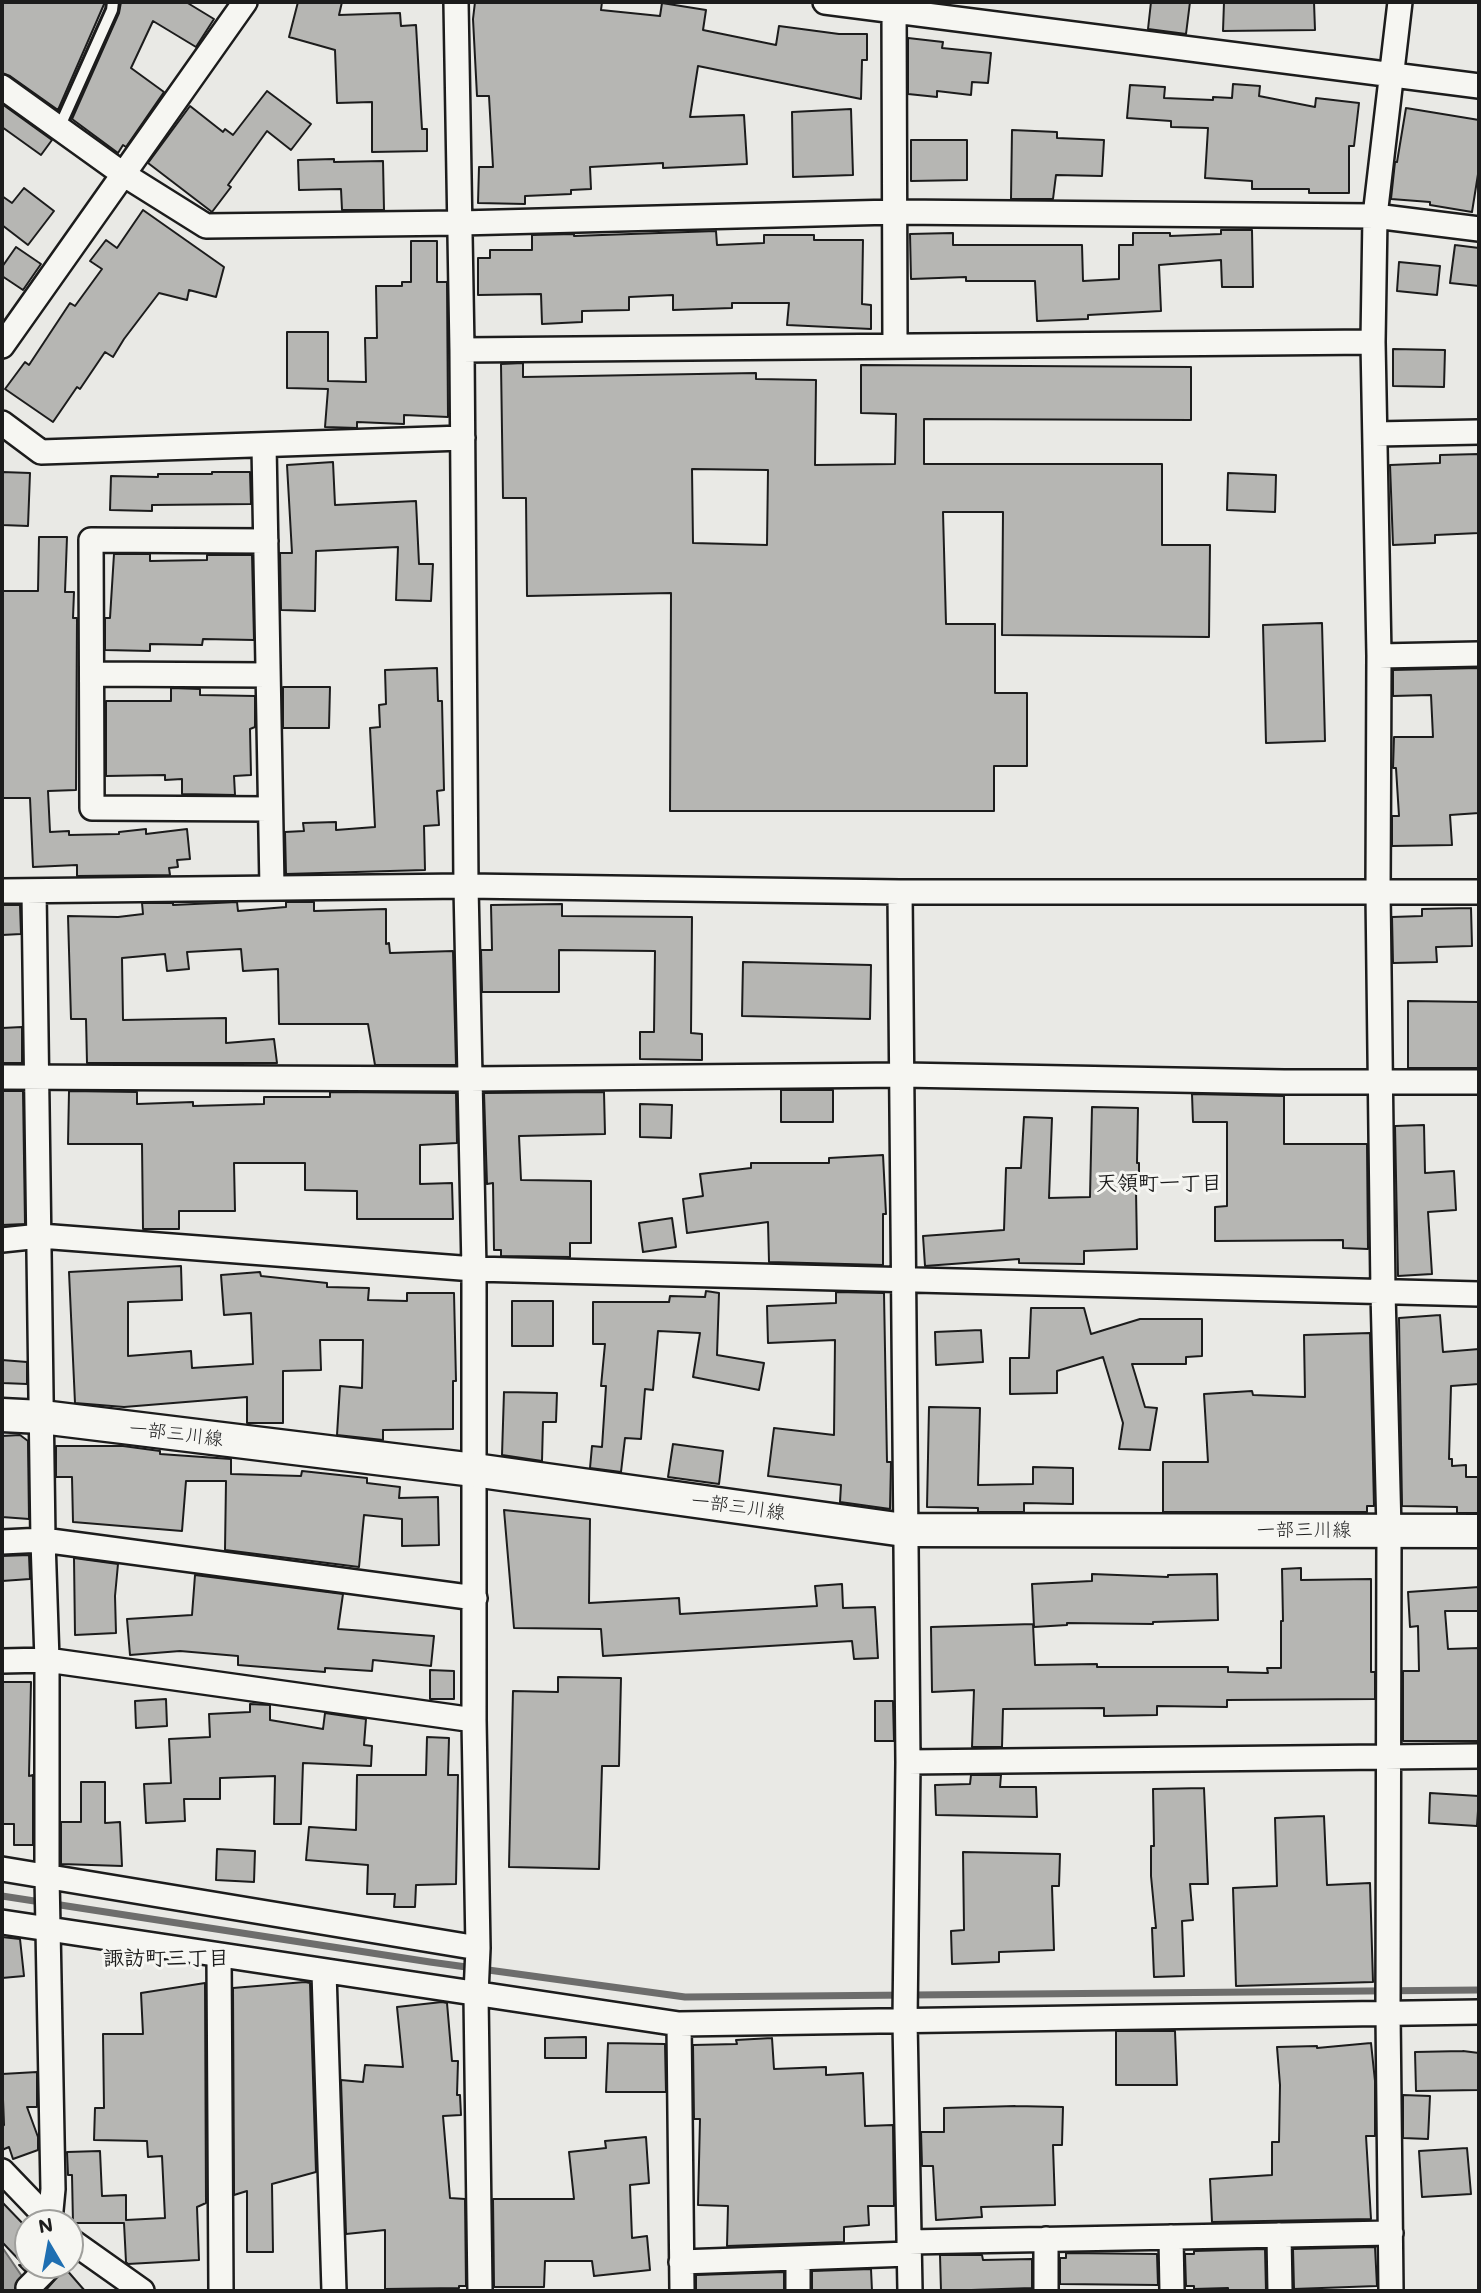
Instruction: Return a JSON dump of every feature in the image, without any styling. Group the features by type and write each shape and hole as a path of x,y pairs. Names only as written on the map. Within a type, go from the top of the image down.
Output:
{"main road":[{"name":"一部三川線","path":"2,1415 42,1417 474,1470 904,1530 1479,1531"}],"street":[{"path":"2,346 244,2"},
{"path":"456,2 466,886 474,1269 474,1720 480,2291"},
{"path":"825,2 893,6 1479,86"},
{"path":"1391,2291 1388,2013 1389,1530 1382,1292 1378,892 1379,656 1373,342 1375,216 1400,2"},
{"path":"893,6 895,345"},
{"path":"2,87 123,174 206,226 460,223 894,212 1375,216 1479,229"},
{"path":"462,350 1373,342"},
{"path":"2,423 41,452 463,438"},
{"path":"1375,434 1479,432"},
{"path":"264,445 272,888"},
{"path":"266,541 91,541 92,808 271,810"},
{"path":"1379,656 1479,654"},
{"path":"92,674 268,675"},
{"path":"2,891 466,886 900,892 1479,892"},
{"path":"34,891 47,1660 52,2209"},
{"path":"900,892 908,1762 905,2021 910,2291"},
{"path":"2,1077 469,1079 903,1074 1479,1082"},
{"path":"2,1240 40,1236 474,1269 1479,1294"},
{"path":"2,1542 43,1540 475,1598"},
{"path":"2,1661 47,1660 474,1720"},
{"path":"908,1762 1479,1756"},
{"path":"2,1869 478,1948"},
{"path":"2,1922 477,1996 679,2024 1479,2012"},
{"path":"219,1956 221,2291"},
{"path":"324,1972 334,2291"},
{"path":"679,2024 682,2291"},
{"path":"2,2171 39,2209"},
{"path":"681,2262 798,2258 1046,2239 1391,2233"},
{"path":"1279,2235 1280,2291"},
{"path":"1171,2237 1172,2291"},
{"path":"1046,2239 1046,2291"},
{"path":"84,2252 142,2291"},
{"path":"798,2258 798,2291"},
{"path":"28,2288 37,2279"}],"lane":[{"path":"59,128 112,10 113,2"}],"shaded area":[{"path":"2,2247 14,2265 14,2279 24,2279 32,2291 2,2291"}],"building":[{"path":"2,2 105,2 58,110 2,73"},
{"path":"121,2 186,2 214,19 196,47 153,21 131,68 164,92 126,147 123,145 118,153 72,119 119,13"},
{"path":"298,2 342,2 339,15 400,13 401,26 416,25 422,129 427,129 427,151 372,152 372,102 337,103 335,50 289,37"},
{"path":"475,2 602,2 601,10 660,16 662,3 706,10 703,30 776,45 779,26 839,34 867,34 867,60 862,60 861,99 698,66 690,117 744,115 747,164 663,168 663,163 590,167 591,189 571,190 571,194 525,196 525,204 478,203 479,167 493,167 489,96 477,96 473,19"},
{"path":"1151,2 1190,2 1186,34 1148,29"},
{"path":"1224,2 1314,2 1315,30 1223,31"},
{"path":"908,38 943,42 942,48 991,53 988,83 972,82 971,95 937,91 937,97 908,94"},
{"path":"1233,84 1260,86 1259,96 1315,107 1316,98 1359,103 1354,146 1349,146 1349,193 1309,193 1309,189 1252,189 1252,181 1205,178 1208,128 1171,127 1171,121 1127,118 1130,85 1165,87 1164,98 1213,100 1213,97 1232,98"},
{"path":"267,91 311,124 291,150 267,131 212,212 148,163 190,106 223,132 225,129 233,135"},
{"path":"2,104 52,140 41,155 2,127"},
{"path":"1406,108 1479,120 1479,168 1472,212 1430,205 1430,202 1391,199"},
{"path":"851,109 853,175 793,177 792,112"},
{"path":"1012,130 1057,132 1057,138 1104,140 1102,176 1056,175 1053,199 1011,199"},
{"path":"911,140 967,140 967,180 911,181"},
{"path":"334,159 334,162 383,161 384,210 342,210 341,189 299,190 298,160"},
{"path":"24,188 54,211 28,245 2,225 2,196 12,203"},
{"path":"143,210 224,267 216,297 189,290 187,300 159,293 113,357 105,352 53,422 5,389 25,362 29,365 70,303 75,306 102,269 90,261 106,240 117,248"},
{"path":"1221,230 1252,230 1253,287 1222,287 1221,260 1159,265 1161,311 1088,315 1088,319 1037,321 1035,281 966,281 966,277 911,279 910,234 953,233 953,245 1082,245 1083,281 1119,279 1119,245 1133,245 1133,233 1170,233 1170,236 1221,234"},
{"path":"716,231 717,245 764,243 764,235 814,235 814,240 863,240 862,304 871,305 871,329 787,325 789,303 732,303 732,308 673,310 673,295 629,297 629,310 582,311 582,322 542,324 541,294 478,295 478,258 490,258 490,250 532,250 532,235"},
{"path":"411,241 437,241 437,282 447,282 448,417 404,415 404,424 357,422 357,428 325,427 328,389 287,388 287,332 328,332 328,381 366,382 365,338 377,338 376,286 402,286 402,282 411,282"},
{"path":"1455,245 1479,248 1479,286 1450,283"},
{"path":"16,247 41,264 23,290 2,276 2,267"},
{"path":"1399,262 1440,266 1437,295 1397,291"},
{"path":"1393,349 1445,350 1444,387 1393,386"},
{"path":"523,363 523,377 756,373 756,379 816,380 815,465 895,464 896,414 861,413 861,365 1191,367 1191,420 924,419 924,464 1162,464 1162,545 1210,545 1209,637 1002,635 1003,512 943,512 946,624 995,624 995,693 1027,693 1027,766 994,766 994,811 670,811 671,593 527,596 526,498 503,498 501,364","holes":["692,469 768,470 767,545 693,543"]},
{"path":"1479,454 1479,533 1435,535 1435,543 1393,545 1390,465 1440,463 1440,455"},
{"path":"333,462 335,505 416,501 419,564 433,564 431,601 396,600 398,547 316,551 315,611 281,610 280,553 292,553 287,465"},
{"path":"2,472 30,473 28,526 2,525"},
{"path":"250,472 251,504 152,505 152,511 110,510 111,476 158,477 158,474"},
{"path":"1228,473 1276,475 1275,512 1227,510"},
{"path":"39,537 67,537 65,592 74,592 73,618 77,618 76,790 48,791 50,832 69,831 69,835 119,834 146,829 146,834 187,829 190,859 177,860 178,867 169,868 170,875 77,876 77,865 33,867 30,798 2,798 2,591 38,591"},
{"path":"114,554 150,554 150,561 207,560 207,555 252,555 254,640 203,639 202,645 150,644 150,651 105,650 105,618 110,618"},
{"path":"1322,623 1325,741 1266,743 1263,625"},
{"path":"437,668 438,701 442,701 444,790 437,791 439,825 424,826 425,870 286,874 285,832 304,831 303,823 336,822 336,830 375,827 370,728 380,727 379,705 386,704 385,670"},
{"path":"1479,668 1479,813 1450,815 1452,845 1392,846 1392,816 1399,816 1396,768 1393,768 1394,737 1433,737 1431,695 1393,696 1393,670"},
{"path":"283,687 330,687 329,728 283,728"},
{"path":"171,688 200,689 200,695 255,696 255,727 250,729 251,775 234,776 235,795 182,794 182,779 165,780 165,775 106,776 106,701 171,701"},
{"path":"237,902 238,911 286,907 286,902 314,902 314,911 386,909 386,944 389,943 390,953 453,951 456,1065 375,1065 368,1024 279,1024 278,969 243,971 241,949 187,952 189,969 167,971 165,954 122,958 123,1020 226,1018 226,1043 274,1039 277,1063 87,1063 86,1019 71,1019 68,916 118,917 143,914 142,903 173,905"},
{"path":"562,904 562,916 692,917 691,1033 702,1034 702,1060 640,1059 640,1032 654,1032 655,951 559,950 559,992 482,992 481,950 492,950 491,905"},
{"path":"2,905 20,905 21,934 2,935"},
{"path":"1471,908 1472,946 1436,947 1437,962 1393,963 1392,917 1422,916 1422,909"},
{"path":"743,962 871,965 870,1019 742,1016"},
{"path":"1408,1001 1479,1002 1479,1068 1408,1068"},
{"path":"22,1027 22,1063 2,1063 2,1028"},
{"path":"781,1090 833,1090 833,1122 781,1122"},
{"path":"2,1091 23,1091 25,1224 2,1225"},
{"path":"69,1091 137,1092 137,1104 193,1102 193,1106 264,1104 264,1097 330,1097 330,1092 456,1093 457,1143 420,1145 420,1184 452,1183 453,1219 357,1219 357,1191 305,1190 305,1163 234,1163 235,1211 179,1211 179,1229 143,1229 142,1144 68,1144"},
{"path":"604,1092 605,1134 519,1136 521,1180 591,1181 591,1243 570,1243 570,1257 501,1256 501,1250 494,1250 493,1183 487,1184 484,1093"},
{"path":"1192,1094 1284,1096 1284,1144 1367,1144 1368,1249 1343,1248 1343,1240 1215,1241 1215,1207 1227,1206 1227,1122 1193,1122"},
{"path":"640,1104 672,1105 671,1138 640,1137"},
{"path":"1092,1107 1138,1108 1137,1249 1084,1251 1084,1264 1019,1263 1019,1259 925,1266 923,1236 1004,1230 1006,1168 1021,1168 1024,1117 1052,1118 1049,1198 1090,1197"},
{"path":"1424,1125 1425,1173 1454,1171 1456,1210 1428,1212 1432,1274 1398,1276 1395,1126"},
{"path":"883,1155 886,1214 883,1214 883,1265 769,1262 768,1222 687,1233 683,1199 703,1196 700,1174 751,1168 751,1163 829,1163 829,1158"},
{"path":"672,1218 676,1247 643,1252 639,1223"},
{"path":"181,1266 182,1300 128,1302 128,1356 191,1351 192,1368 253,1364 251,1313 224,1315 221,1275 260,1272 261,1276 327,1283 327,1287 369,1288 368,1300 407,1301 407,1293 454,1293 456,1381 453,1381 453,1429 383,1430 383,1440 337,1435 340,1386 362,1388 363,1340 320,1340 321,1370 283,1371 283,1423 247,1423 247,1397 124,1407 75,1403 69,1272"},
{"path":"706,1291 719,1293 717,1355 764,1363 759,1390 693,1377 700,1333 658,1331 653,1390 645,1389 641,1439 625,1438 621,1472 590,1468 592,1446 602,1447 606,1386 601,1386 605,1344 593,1344 593,1302 669,1302 670,1296 705,1297"},
{"path":"836,1292 884,1293 887,1462 891,1462 890,1509 840,1502 841,1485 768,1476 774,1428 834,1435 835,1340 768,1343 767,1306 836,1303"},
{"path":"512,1301 553,1301 553,1346 512,1346"},
{"path":"1031,1308 1084,1308 1091,1334 1140,1319 1202,1319 1202,1356 1186,1357 1186,1364 1132,1364 1145,1407 1157,1408 1150,1450 1119,1449 1123,1423 1103,1357 1057,1371 1057,1393 1010,1394 1010,1358 1029,1358"},
{"path":"1440,1315 1443,1352 1479,1349 1479,1384 1451,1386 1449,1459 1452,1459 1452,1466 1466,1465 1466,1477 1479,1477 1479,1513 1457,1513 1457,1507 1402,1506 1399,1318"},
{"path":"981,1330 983,1362 936,1365 935,1332"},
{"path":"1370,1333 1374,1506 1367,1506 1367,1512 1163,1512 1163,1462 1208,1462 1204,1394 1252,1391 1253,1395 1305,1397 1304,1335"},
{"path":"2,1360 27,1362 27,1384 2,1383"},
{"path":"504,1392 557,1393 556,1422 543,1422 542,1461 502,1455"},
{"path":"929,1407 980,1408 978,1485 1033,1484 1033,1467 1073,1468 1073,1504 1024,1503 1024,1512 978,1512 978,1508 927,1507"},
{"path":"20,1435 28,1441 29,1519 2,1517 2,1436"},
{"path":"673,1444 723,1451 719,1484 668,1477"},
{"path":"56,1446 123,1446 160,1451 160,1454 231,1459 231,1474 301,1476 302,1471 367,1478 367,1483 400,1487 399,1498 438,1497 439,1545 402,1546 402,1519 364,1515 359,1567 225,1550 226,1481 186,1481 182,1531 73,1522 72,1477 56,1477"},
{"path":"504,1510 590,1519 589,1603 679,1598 680,1614 817,1606 815,1586 842,1584 843,1608 875,1607 878,1658 854,1659 852,1641 603,1656 601,1629 514,1628"},
{"path":"29,1555 30,1579 2,1581 2,1556"},
{"path":"74,1558 118,1564 116,1633 75,1635"},
{"path":"1301,1568 1301,1580 1371,1579 1371,1672 1375,1672 1375,1699 1227,1700 1227,1707 1157,1706 1157,1715 1104,1716 1104,1708 1003,1709 1002,1747 972,1747 974,1690 932,1692 931,1627 1033,1624 1035,1665 1228,1667 1228,1672 1268,1673 1267,1668 1281,1668 1282,1569"},
{"path":"1092,1574 1168,1577 1217,1574 1218,1620 1153,1624 1067,1623 1034,1627 1032,1584 1092,1581"},
{"path":"195,1575 343,1594 338,1629 434,1636 431,1666 373,1660 372,1671 325,1668 325,1672 238,1665 238,1656 180,1651 130,1655 127,1619 192,1615"},
{"path":"1479,1587 1479,1611 1445,1611 1448,1649 1479,1648 1479,1741 1403,1741 1403,1671 1419,1671 1418,1626 1410,1627 1408,1592"},
{"path":"430,1670 454,1671 454,1699 430,1699"},
{"path":"558,1677 621,1678 619,1766 602,1766 599,1869 509,1867 513,1691 558,1692"},
{"path":"2,1682 31,1682 29,1776 33,1775 33,1845 14,1845 14,1824 2,1824"},
{"path":"166,1699 167,1726 136,1728 135,1701"},
{"path":"875,1701 893,1701 894,1741 875,1741"},
{"path":"250,1704 270,1705 270,1720 323,1729 325,1713 366,1719 364,1745 372,1746 371,1766 303,1763 301,1824 274,1824 275,1776 220,1778 220,1799 184,1799 185,1821 146,1823 144,1784 171,1783 169,1739 210,1737 209,1714 250,1712"},
{"path":"427,1737 449,1738 448,1775 458,1775 456,1884 416,1885 415,1907 394,1907 395,1894 367,1894 368,1865 306,1860 309,1827 356,1830 357,1775 426,1775"},
{"path":"971,1775 1001,1775 1000,1787 1036,1787 1037,1817 936,1815 935,1785 970,1784"},
{"path":"81,1782 105,1782 105,1823 120,1822 122,1866 61,1864 61,1822 81,1822"},
{"path":"1204,1788 1208,1884 1190,1884 1193,1920 1182,1921 1184,1976 1154,1977 1152,1928 1156,1928 1151,1876 1151,1846 1154,1846 1153,1789"},
{"path":"1430,1793 1479,1796 1477,1826 1429,1823"},
{"path":"1324,1816 1327,1885 1370,1883 1373,1982 1236,1986 1233,1888 1277,1886 1275,1818"},
{"path":"217,1849 255,1851 254,1882 216,1880"},
{"path":"963,1852 1060,1854 1059,1886 1052,1886 1054,1950 999,1952 999,1962 952,1964 951,1931 964,1930"},
{"path":"2,1937 20,1939 24,1976 2,1978"},
{"path":"205,1983 206,2203 197,2207 199,2260 128,2264 124,2223 84,2223 84,2209 73,2209 72,2175 68,2175 67,2152 100,2151 102,2196 126,2195 126,2220 165,2218 162,2156 148,2157 147,2141 94,2140 95,2108 104,2108 103,2034 143,2034 141,1993"},
{"path":"310,1983 316,2172 272,2184 273,2252 247,2252 247,2191 234,2195 233,1988"},
{"path":"447,2003 452,2061 458,2061 457,2095 460,2095 461,2115 443,2116 450,2198 465,2199 466,2286 385,2289 385,2230 346,2234 341,2080 363,2082 365,2065 403,2067 397,2007"},
{"path":"1116,2031 1175,2031 1177,2085 1116,2085"},
{"path":"586,2037 586,2058 545,2058 545,2038"},
{"path":"772,2038 774,2069 826,2067 826,2075 863,2073 865,2126 893,2125 894,2206 868,2206 869,2225 844,2227 844,2242 727,2246 728,2206 698,2205 700,2119 694,2119 693,2045 737,2044 736,2040"},
{"path":"608,2043 665,2044 666,2092 606,2092"},
{"path":"1371,2043 1375,2081 1375,2136 1366,2136 1371,2219 1212,2222 1210,2179 1272,2175 1272,2142 1279,2142 1280,2085 1277,2047 1317,2048"},
{"path":"1415,2052 1479,2053 1479,2090 1416,2091"},
{"path":"37,2072 37,2107 27,2107 38,2137 38,2150 13,2159 9,2147 2,2150 2,2074"},
{"path":"1403,2095 1430,2096 1428,2139 1403,2138"},
{"path":"1063,2107 1062,2145 1053,2145 1055,2205 981,2207 982,2217 936,2220 933,2166 922,2166 921,2132 944,2132 944,2108"},
{"path":"646,2137 649,2183 630,2185 632,2238 647,2236 650,2270 594,2276 592,2261 545,2261 544,2287 494,2287 493,2199 574,2199 569,2152 606,2148 605,2141"},
{"path":"1467,2148 1471,2194 1422,2197 1419,2151"},
{"path":"2,2202 14,2214 14,2255 2,2242"},
{"path":"1375,2247 1377,2286 1294,2289 1293,2249"},
{"path":"1265,2249 1266,2291 1194,2289 1194,2286 1186,2286 1185,2254 1194,2254 1194,2251"},
{"path":"1066,2253 1157,2254 1158,2285 1060,2284 1060,2258 1066,2258"},
{"path":"940,2255 982,2255 983,2260 1032,2259 1032,2288 941,2291"},
{"path":"871,2269 872,2291 812,2291 812,2271"},
{"path":"784,2272 784,2291 696,2291 696,2275"},
{"path":"55,2279 75,2279 85,2291 45,2291"}],"waterway":[{"path":"2,1896 430,1962 685,1997 1479,1990"}],"district":[{"name":"天領町一丁目","path":"1159,1184"},
{"name":"諏訪町三丁目","path":"166,1959"}]}
